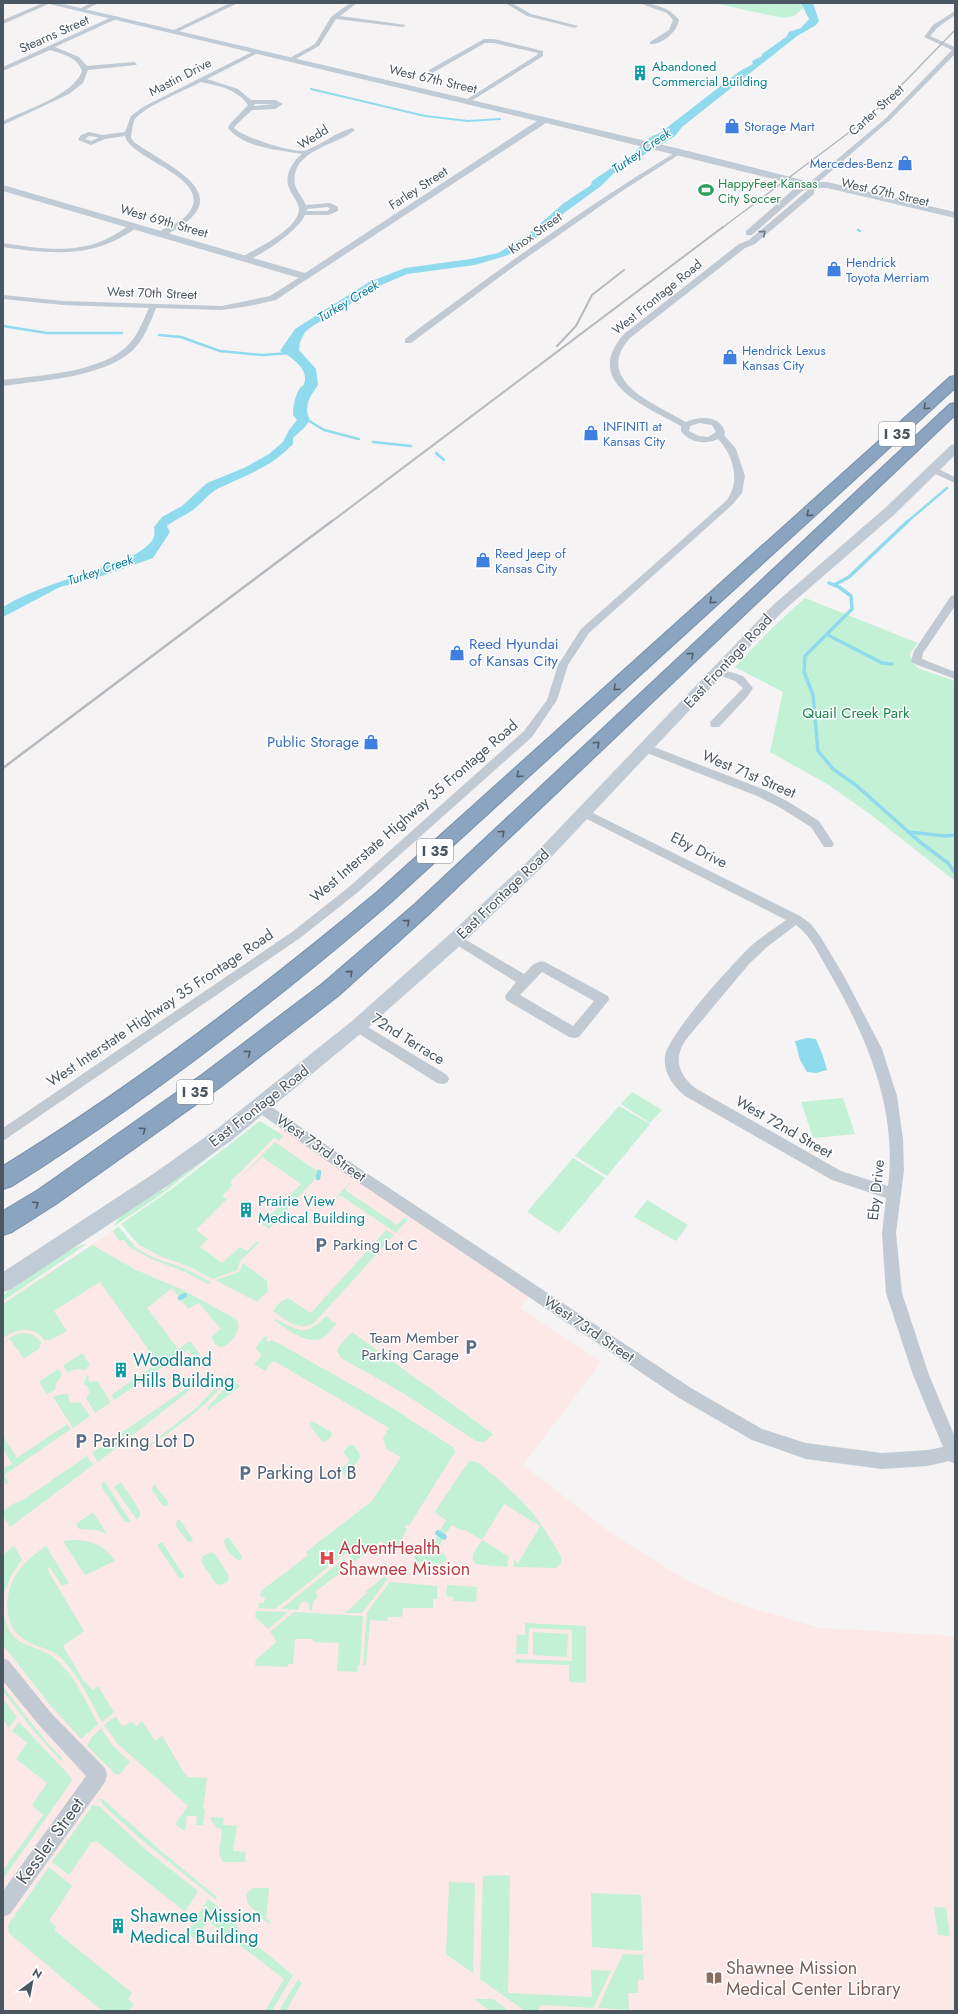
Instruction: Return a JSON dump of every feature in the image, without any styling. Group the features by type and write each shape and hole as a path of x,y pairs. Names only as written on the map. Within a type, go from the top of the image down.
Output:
{"highway":[{"name":"I 35","path":"3,1179 42,1156 131,1096 237,1018 317,955 389,893 955,380"},
{"name":"I 35","path":"3,1224 47,1197 127,1141 242,1058 330,990 422,909 955,407"}],"street":[{"name":"West 67th Street","path":"48,3 680,152 810,185 820,192 954,220"},
{"path":"3,22 48,3"},
{"path":"80,10 96,3"},
{"path":"173,32 235,3"},
{"path":"290,60 317,45 321,41 327,25 334,17 354,3"},
{"path":"508,3 529,15 576,26"},
{"path":"642,3 669,12 676,20 676,25 673,30 652,42"},
{"path":"955,13 927,34 928,39 955,50"},
{"path":"334,17 403,25"},
{"name":"Stearns Street","path":"3,69 114,18"},
{"path":"431,76 431,71 484,41 494,41 539,51 542,54 466,102"},
{"path":"3,123 72,89 83,79 85,68 80,61 74,57 50,48"},
{"name":"Carter Street","path":"810,185 888,119 955,50"},
{"name":"Mastin Drive","path":"128,134 130,122 136,115 256,52"},
{"path":"85,68 134,64"},
{"path":"201,80 236,90 249,105 232,125 231,128 234,134 255,142 308,152"},
{"name":"Farley Street","path":"306,277 544,120"},
{"name":"Wedd","path":"245,259 295,225 302,210 291,184 291,176 294,168 308,152 330,139 352,130"},
{"path":"102,137 128,134 128,138 140,149 180,173 190,184 197,196 198,202 196,210 189,217 162,234"},
{"name":"Knox Street","path":"408,341 506,268 616,191 680,152"},
{"name":"West Frontage Road","path":"719,435 721,429 715,423 704,420 689,423 656,409 635,397 620,382 614,371 613,360 619,345 638,327 742,246 752,242 812,192 810,185 798,190 771,213 744,238 742,246"},
{"name":"West 69th Street","path":"3,188 306,277"},
{"path":"771,213 782,216"},
{"path":"3,245 56,250 73,250 104,243 134,226"},
{"name":"West 70th Street","path":"3,297 50,302 212,309 240,306 273,298 306,277"},
{"path":"3,383 83,370 112,361 130,348 153,307"},
{"path":"689,423 684,428 687,434 695,438 706,439 717,444 734,458"},
{"path":"706,439 719,435"},
{"name":"West Interstate Highway 35 Frontage Road","path":"3,1134 310,924 425,827 528,734 552,700 563,665 585,631 729,503 737,493 740,476 732,449 719,435"},
{"name":"East Frontage Road","path":"3,1283 160,1180 225,1134 358,1026 456,939 586,813 778,608 934,470 955,448"},
{"path":"934,470 955,480"},
{"path":"955,598 918,653 916,661 955,676"},
{"path":"715,724 743,696 748,688 745,682 738,678 718,671"},
{"name":"West 71st Street","path":"646,748 761,793 783,804 815,824 828,844"},
{"name":"Eby Drive","path":"586,813 796,919 806,926 816,938 838,976 875,1049 890,1096 896,1139 897,1170 889,1233 894,1293 921,1375 954,1454"},
{"name":"West 72nd Street","path":"796,919 764,942 739,966 681,1036 673,1050 672,1068 680,1084 703,1100 837,1176 894,1194"},
{"path":"456,939 525,981"},
{"path":"541,965 603,1000 574,1033 511,996 525,981 541,965"},
{"name":"72nd Terrace","path":"358,1026 442,1079"},
{"name":"West 73rd Street","path":"260,1106 351,1170 661,1378 758,1435 806,1451 882,1461 928,1458 954,1454"},
{"name":"Kessler Street","path":"3,1667 45,1719 98,1775 3,1907"}],"shaded area":[{"name":"AdventHealth Shawnee Mission","path":"283,1127 532,1293 520,1308 601,1362 523,1465 611,1533 689,1582 744,1606 821,1628 955,1636 955,2011 3,2011 3,1302 113,1231 149,1251"}],"green space":[{"path":"713,3 801,3 803,8 794,16 783,18"},
{"name":"Quail Creek Park","path":"805,598 918,643 910,653 912,663 920,669 955,681 955,881 870,814 827,784 770,752 783,692 735,667 773,627"},
{"path":"632,1092 662,1110 650,1123 621,1104"},
{"path":"843,1098 855,1134 813,1138 801,1102"},
{"path":"619,1106 650,1124 607,1176 575,1156"},
{"path":"260,1121 284,1136 279,1141 274,1138 230,1182 233,1185 222,1196 227,1199 196,1230 208,1239 200,1247 222,1263 240,1247 247,1251 257,1241 259,1243 240,1261 237,1270 213,1279 190,1267 162,1257 139,1245 121,1224 169,1191"},
{"path":"254,1122 159,1196 114,1226 120,1216 161,1189 163,1190 167,1187 166,1186"},
{"path":"275,1142 317,1171 317,1177 269,1229 262,1224 301,1184 262,1157 236,1182"},
{"path":"573,1158 605,1178 559,1233 527,1212"},
{"path":"351,1181 345,1190 397,1225 404,1218 408,1219 407,1221 396,1233 340,1195 331,1203"},
{"path":"647,1200 688,1225 676,1241 634,1217"},
{"path":"118,1226 136,1248 154,1258 184,1268 211,1282 208,1284 185,1272 149,1258 129,1247 124,1240 119,1241 113,1231"},
{"path":"386,1230 394,1235 314,1323 298,1326 273,1311 281,1301 288,1298 311,1313"},
{"path":"87,1244 3,1301 3,1295 45,1265 69,1250"},
{"path":"92,1245 136,1270 181,1289 236,1319 238,1327 233,1339 222,1347 217,1345 212,1336 221,1329 199,1303 188,1309 181,1300 188,1295 186,1292 179,1297 172,1288 147,1308 178,1349 190,1341 200,1354 194,1357 188,1350 114,1400 111,1395 158,1363 100,1282 54,1311 67,1331 49,1341 48,1339 45,1341 36,1332 31,1330 20,1330 3,1338 3,1304"},
{"path":"243,1263 267,1281 268,1291 257,1302 215,1280 239,1272"},
{"path":"326,1316 336,1324 325,1336 315,1340 296,1335 275,1320 276,1319 290,1327 302,1330 313,1327"},
{"path":"352,1332 493,1434 484,1442 476,1441 403,1393 341,1358 337,1351 339,1346"},
{"path":"20,1333 32,1334 42,1343 39,1345 41,1347 24,1359 10,1339 3,1343"},
{"path":"265,1336 268,1338 266,1340 269,1342 271,1340 278,1343 389,1406 453,1447 455,1452 409,1526 406,1524 404,1527 407,1529 393,1556 381,1541 354,1562 346,1553 275,1609 258,1608 259,1603 264,1603 265,1597 260,1596 261,1591 308,1555 306,1552 372,1501 401,1457 386,1449 383,1438 389,1428 274,1361 267,1366 266,1371 254,1365 261,1356 255,1348"},
{"path":"82,1353 90,1365 85,1370 77,1369 67,1372 63,1366"},
{"path":"58,1369 62,1375 56,1384 55,1390 47,1394 39,1382"},
{"path":"88,1374 89,1382 97,1381 111,1402 95,1413 86,1398 90,1393 87,1386 83,1384"},
{"path":"230,1374 210,1399 186,1420 134,1457 197,1407"},
{"path":"200,1379 184,1395 98,1462 92,1453"},
{"path":"232,1380 241,1386 208,1410 207,1408"},
{"path":"68,1394 70,1402 80,1402 90,1416 73,1428 53,1397"},
{"path":"310,1422 314,1422 331,1432 332,1436 325,1442 322,1441 309,1425"},
{"path":"67,1424 71,1429 4,1475 9,1483 6,1484 3,1479 3,1469 12,1464 3,1449 3,1436 17,1458"},
{"path":"350,1445 353,1445 359,1452 360,1458 346,1477 340,1469 350,1461 343,1452"},
{"path":"87,1456 93,1465 10,1527 3,1516 3,1511 15,1503 23,1500"},
{"path":"469,1461 475,1461 484,1467 523,1502 546,1532 561,1557 561,1563 557,1568 514,1567 514,1560 518,1563 540,1526 504,1504 482,1540 465,1530 462,1531 452,1525 444,1536 439,1532 446,1520 436,1514 436,1510"},
{"path":"103,1481 131,1522 125,1522 101,1486"},
{"path":"121,1482 140,1511 140,1516 137,1520 114,1487"},
{"path":"154,1484 168,1502 167,1506 162,1505 152,1490"},
{"path":"93,1512 107,1534 96,1530 79,1529 76,1524"},
{"path":"177,1520 180,1520 193,1539 191,1542 187,1541 176,1526"},
{"path":"438,1534 443,1538 436,1553 439,1555 441,1553 445,1555 447,1560 441,1564 416,1562 414,1558 415,1554 417,1553 423,1557"},
{"path":"226,1538 229,1538 242,1556 241,1560 232,1556 224,1541"},
{"path":"71,1540 96,1544 111,1555 115,1561 85,1575 63,1541"},
{"path":"482,1540 509,1557 507,1567 475,1564 473,1561 473,1555"},
{"path":"162,1542 185,1577 180,1579 157,1545"},
{"path":"14,1546 22,1559 11,1576 3,1596 3,1555"},
{"path":"46,1546 69,1583 62,1586 50,1567 47,1569 84,1631 63,1646 83,1680 93,1690 98,1686 114,1712 102,1722 75,1674 63,1660 53,1652 26,1641 18,1635 10,1621 7,1603 12,1583 16,1575 29,1559"},
{"path":"211,1552 215,1554 229,1576 228,1581 221,1585 215,1583 201,1561 203,1556"},
{"path":"344,1559 349,1566 315,1592 318,1597 313,1602 312,1610 309,1610 309,1604 304,1601 300,1604 298,1610 281,1609"},
{"path":"385,1576 387,1580 362,1613 345,1613 367,1593 366,1591"},
{"path":"390,1582 437,1586 437,1599 433,1599 433,1608 403,1608 402,1617 388,1617 387,1621 370,1620 366,1665 363,1665 367,1612"},
{"path":"447,1585 477,1587 476,1602 453,1601 453,1597 446,1596"},
{"path":"3,1608 6,1623 11,1633 25,1644 52,1656 67,1670 77,1685 98,1724 81,1739 51,1706 3,1645"},
{"path":"256,1611 288,1612 268,1629 255,1617"},
{"path":"294,1612 363,1616 360,1665 358,1665 357,1672 337,1671 339,1643 313,1642 313,1639 295,1639 293,1664 288,1664 288,1667 255,1666 256,1659 277,1642 270,1632"},
{"path":"525,1623 586,1626 586,1683 569,1682 569,1665 516,1663 516,1659 572,1661 572,1630 529,1628 528,1654 516,1654 517,1635 525,1635"},
{"path":"533,1632 568,1634 567,1657 533,1655"},
{"path":"3,1687 45,1740 63,1759 61,1761 32,1729 3,1691"},
{"path":"3,1699 17,1717 9,1728 3,1720"},
{"path":"116,1716 122,1726 133,1722 136,1727 142,1721 155,1741 162,1736 187,1777 207,1778 203,1809 205,1809 203,1825 196,1825 197,1816 187,1816 185,1831 175,1824 188,1806 118,1744 104,1725"},
{"path":"19,1722 70,1776 72,1781 3,1879 3,1870 43,1815 32,1805 47,1783 16,1759 27,1743 12,1731"},
{"path":"101,1728 112,1745 130,1762 119,1775 115,1774 87,1746 92,1737"},
{"path":"99,1798 104,1800 161,1851 217,1897 216,1900 143,1841 104,1806"},
{"path":"93,1805 99,1806 146,1850 198,1891 185,1912 96,1841 91,1843 69,1875 52,1862"},
{"path":"211,1817 224,1818 223,1825 237,1826 233,1851 246,1852 245,1862 223,1862 219,1853 222,1829 217,1828 211,1820"},
{"path":"49,1867 72,1886 49,1921 56,1927 54,1930 132,1993 128,1999 134,2004 129,2011 102,2011 9,1933 8,1927 10,1922"},
{"path":"483,1876 510,1876 508,1993 592,1997 591,1970 611,1971 593,2008 541,2005 538,2011 525,2011 480,1979"},
{"path":"449,1882 475,1883 473,1973 446,1954"},
{"path":"253,1888 269,1888 266,1918 271,1922 270,1924 266,1922 248,1904 246,1894"},
{"path":"591,1893 641,1895 643,1951 592,1947"},
{"path":"208,1899 227,1913 244,1935 293,1975 272,2011 265,2011 284,1979 208,1921 196,1940 187,1933"},
{"path":"934,1907 946,1908 950,1936 938,1935"},
{"path":"623,1954 643,1955 644,1980 638,1980 638,1993 628,1993 629,2010 598,2008"},
{"path":"298,1979 302,1983 286,2011 279,2011"},
{"path":"474,1999 493,1999 509,2011 490,2011"}],"water":[{"name":"Turkey Creek","path":"801,3 813,3 819,21 816,25 797,36 682,127 675,136 614,173 601,186 545,227 541,234 520,250 475,265 407,274 370,290 344,310 333,314 305,332 300,342 299,350 316,369 318,385 312,393 307,406 310,420 293,438 293,444 276,459 258,470 215,490 193,510 167,526 170,532 153,558 96,578 60,587 3,617 3,607 27,594 134,555 145,548 154,538 154,527 162,517 182,506 207,483 244,468 269,454 283,442 289,430 297,420 293,415 294,405 297,394 304,384 305,378 302,368 289,356 280,351 295,329 369,282 405,268 471,259 498,253 525,237 564,203 591,185 592,181 632,154 652,136 660,133 740,71 753,64 752,61 762,56 762,54 786,37 789,32 801,28 809,19"},
{"path":"807,1038 816,1039 827,1070 816,1073 807,1072 800,1060 795,1041"}],"waterway":[{"path":"311,89 425,116 468,121 500,119"},
{"path":"3,326 47,333 122,333"},
{"path":"159,335 181,337 220,351 262,355 290,353"},
{"path":"306,419 324,430 359,439"},
{"path":"373,442 411,446"},
{"path":"436,453 444,460"},
{"path":"907,522 947,488"},
{"path":"834,585 849,577 908,521"},
{"path":"829,583 834,585"},
{"path":"834,585 851,596 852,609 805,656 804,672 813,695 818,751 833,769 857,786 909,832"},
{"path":"828,635 882,663 892,664"},
{"path":"909,832 946,836 955,835"},
{"path":"909,832 948,863 955,873"},
{"path":"318,1178 319,1172"},
{"path":"180,1298 185,1295"},
{"path":"438,1533 444,1537"}],"railway":[{"path":"722,228 859,125 884,103 955,30"},
{"path":"331,522 723,227"},
{"path":"557,346 576,326 592,295 624,270"},
{"path":"3,768 332,521"}],"place":[{"name":"Abandoned Commercial Building","path":"640,73"},
{"name":"Storage Mart","path":"732,126"},
{"name":"Mercedes-Benz","path":"905,163"},
{"name":"HappyFeet Kansas City Soccer","path":"706,190"},
{"name":"Hendrick Toyota Merriam","path":"834,269"},
{"name":"Hendrick Lexus Kansas City","path":"730,357"},
{"name":"INFINITI at Kansas City","path":"591,433"},
{"name":"Reed Jeep of Kansas City","path":"483,560"},
{"name":"Reed Hyundai of Kansas City","path":"457,653"},
{"name":"Public Storage","path":"371,742"},
{"name":"Prairie View Medical Building","path":"246,1210"},
{"name":"Parking Lot C","path":"321,1245"},
{"name":"Team Member Parking Carage","path":"471,1347"},
{"name":"Woodland Hills Building","path":"121,1370"},
{"name":"Parking Lot D","path":"81,1441"},
{"name":"Parking Lot B","path":"245,1473"},
{"name":"AdventHealth Shawnee Mission","path":"327,1558"},
{"name":"Shawnee Mission Medical Building","path":"118,1926"},
{"name":"Shawnee Mission Medical Center Library","path":"714,1978"}]}
